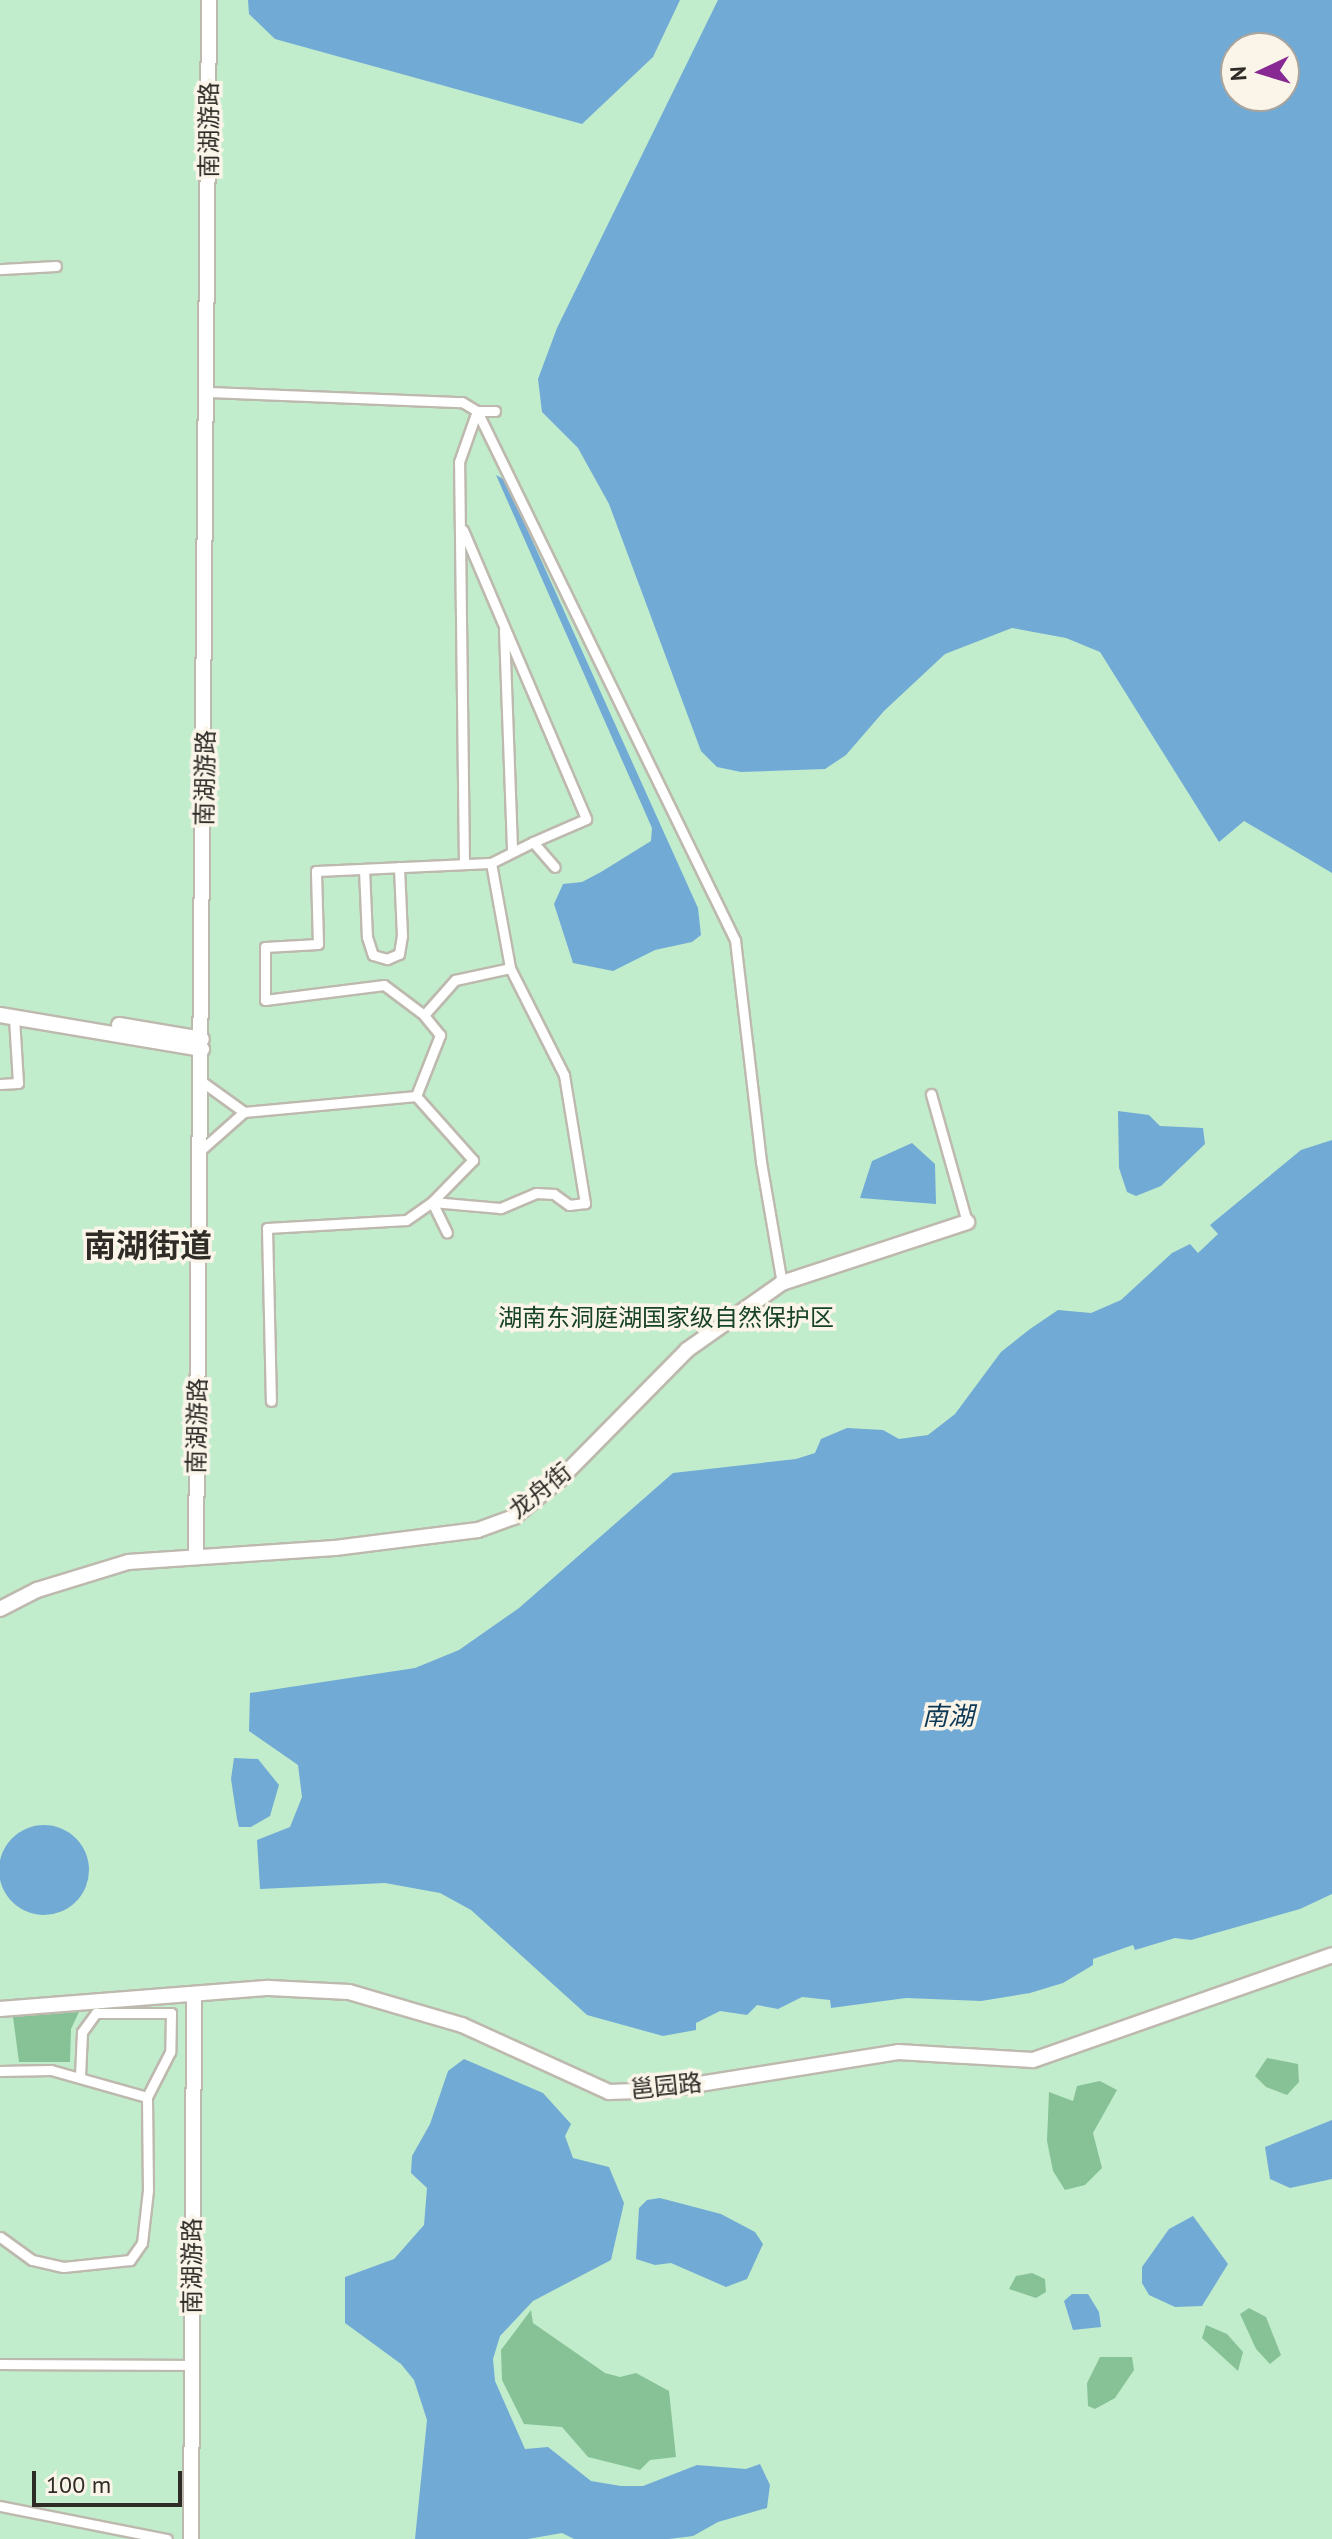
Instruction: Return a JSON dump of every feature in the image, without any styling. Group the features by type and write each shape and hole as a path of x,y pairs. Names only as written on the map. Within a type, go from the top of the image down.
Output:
{"street":[{"name":"南湖游路","path":"196,1557 209,392 209,0"},
{"path":"0,269 56,266"},
{"path":"209,392 462,402 477,411 495,411"},
{"path":"464,864 459,462 477,411"},
{"path":"477,411 735,940 761,1162 782,1283"},
{"path":"416,1096 440,1035 424,1015 384,985 265,1000 265,947 318,944 316,871 491,863 512,850 586,819 460,523"},
{"path":"503,624 512,850"},
{"path":"533,842 555,867"},
{"path":"432,1202 500,1208 536,1193 554,1194 569,1205 585,1203 564,1075 510,968 491,863"},
{"path":"364,869 367,937 373,955 387,959 399,954 402,936 399,867"},
{"path":"424,1015 455,980 510,968"},
{"path":"0,1006 202,1044"},
{"path":"0,1084 18,1083 7,1016 202,1044"},
{"path":"201,1081 244,1112"},
{"path":"931,1094 967,1222"},
{"path":"271,1401 267,1228 406,1220 432,1202 473,1160 416,1096"},
{"path":"201,1150 244,1112 416,1096"},
{"path":"432,1202 447,1233"},
{"name":"龙舟街","path":"0,1609 87,1572 128,1562 335,1548 478,1530 514,1517 560,1479 687,1350 782,1283 967,1222"},
{"name":"邕园路","path":"0,2009 194,1994 309,1990 403,2004 609,2092 662,2090 898,2052 1033,2060 1069,2052 1332,1955"},
{"name":"南湖游路","path":"191,2539 194,1994"},
{"path":"0,2237 32,2260 63,2267 130,2260 142,2243 148,2190 147,2097 170,2052 171,2013 96,2013 82,2032 80,2076"},
{"path":"0,2071 51,2070 147,2097"},
{"path":"0,2364 192,2365"},
{"path":"0,2506 167,2539"}],"green space":[{"name":"湖南东洞庭湖国家级自然保护区","path":"0,0 1332,0 1332,2539 0,2539"},
{"path":"79,2012 71,2029 70,2062 19,2062 13,2017"},
{"path":"1267,2058 1298,2064 1299,2082 1287,2095 1266,2087 1255,2076"},
{"path":"1100,2081 1117,2090 1093,2133 1102,2168 1085,2185 1065,2190 1053,2171 1047,2141 1049,2092 1073,2101 1077,2086"},
{"path":"1032,2273 1045,2279 1046,2292 1036,2298 1009,2289 1016,2276"},
{"path":"1249,2308 1266,2317 1281,2355 1270,2364 1256,2349 1240,2314"},
{"path":"531,2310 533,2323 605,2373 620,2377 636,2373 669,2391 676,2457 650,2460 640,2470 588,2457 562,2427 524,2424 502,2380 501,2350"},
{"path":"1206,2325 1227,2334 1243,2352 1238,2371 1202,2338"},
{"path":"1100,2357 1132,2357 1134,2370 1115,2398 1095,2409 1088,2406 1087,2383"}],"water":[{"path":"248,0 680,0 653,57 582,124 275,39 249,14"},
{"path":"718,0 1332,0 1332,873 1244,821 1219,842 1100,652 1066,638 1012,628 945,654 884,711 846,755 825,769 741,772 717,767 701,751 609,504 578,448 542,412 538,379 557,328"},
{"path":"496,475 505,480 698,908 701,935 692,942 655,950 613,971 573,963 554,904 563,884 582,882 651,841 652,828"},
{"path":"1118,1111 1149,1115 1160,1126 1203,1128 1205,1144 1161,1186 1136,1196 1127,1192 1119,1168"},
{"name":"南湖","path":"1332,1140 1332,1894 1300,1909 1191,1940 1175,1938 1135,1950 1133,1945 1093,1959 1093,1965 1063,1983 1030,1993 981,2001 906,1998 831,2008 830,2000 802,1997 778,2009 757,2005 747,2015 720,2011 696,2023 696,2030 663,2036 587,2015 471,1910 440,1893 385,1883 260,1889 257,1840 290,1827 302,1797 298,1765 249,1731 250,1693 415,1668 459,1650 519,1608 673,1473 796,1459 815,1453 821,1439 847,1428 883,1430 899,1439 928,1435 955,1414 1001,1352 1030,1329 1058,1310 1091,1313 1121,1300 1172,1253 1190,1244 1198,1253 1218,1234 1210,1225 1301,1150"},
{"path":"912,1143 935,1164 936,1204 860,1198 872,1161"},
{"path":"234,1758 258,1759 279,1785 270,1816 251,1827 239,1827 237,1819 231,1779"},
{"path":"44,1825 61,1828 76,1838 86,1853 89,1870 86,1887 76,1902 61,1912 44,1915 27,1912 12,1902 2,1887 -1,1870 2,1853 12,1838 27,1828"},
{"path":"464,2059 543,2093 571,2124 565,2136 573,2158 609,2167 624,2203 611,2260 533,2301 500,2336 493,2359 495,2381 525,2449 548,2447 591,2481 621,2486 643,2486 697,2465 746,2469 760,2464 770,2485 767,2508 718,2522 693,2536 669,2539 574,2539 562,2533 528,2539 415,2539 427,2420 414,2380 401,2364 345,2323 345,2277 394,2259 424,2225 427,2188 411,2173 412,2156 430,2124 448,2071"},
{"path":"1332,2120 1332,2179 1290,2188 1270,2179 1265,2147"},
{"path":"660,2198 721,2214 755,2232 763,2244 747,2279 726,2287 671,2263 655,2265 636,2259 639,2208 647,2200"},
{"path":"1193,2216 1228,2264 1202,2306 1175,2307 1149,2295 1142,2283 1142,2267 1169,2229"},
{"path":"1072,2294 1088,2294 1099,2312 1101,2327 1073,2330 1064,2301"}],"district":[{"name":"南湖街道","path":"148,1245"}]}
